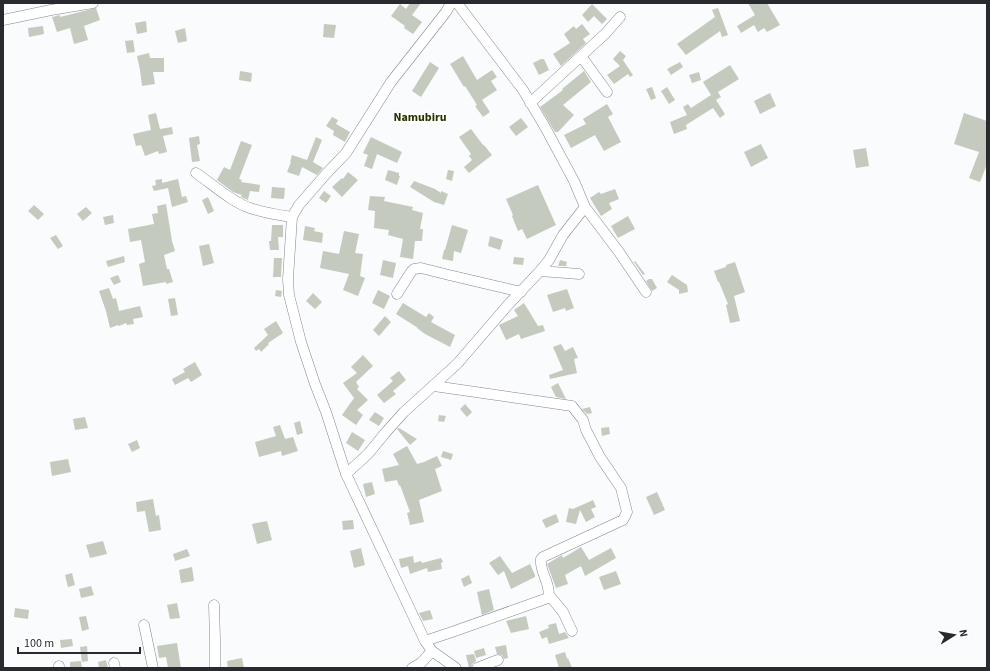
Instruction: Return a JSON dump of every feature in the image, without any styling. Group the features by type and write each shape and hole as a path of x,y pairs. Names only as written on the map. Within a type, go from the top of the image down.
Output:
{"street":[{"path":"3,20 93,3"},
{"path":"451,3 446,12 392,82 346,153 307,194 299,205 292,217 288,279 289,296 301,342 346,474 425,641 432,651 456,668"},
{"path":"457,3 523,90 570,174 585,207 619,252 646,292"},
{"path":"530,103 606,33 620,17"},
{"path":"581,56 607,92"},
{"path":"196,173 237,202 249,208 292,217"},
{"path":"346,474 368,454 404,412 457,364 549,260 563,235 585,207"},
{"path":"397,294 411,272 417,268 521,292"},
{"path":"540,271 578,274"},
{"path":"434,386 572,406 583,420 586,430 600,457 621,488 627,512 623,520 541,559 541,566 549,595 563,612 572,630"},
{"path":"425,641 546,599 549,595"},
{"path":"214,605 215,668"},
{"path":"144,625 152,668"},
{"path":"412,668 421,663 432,651"},
{"path":"477,668 498,660"}],"building":[{"path":"410,3 421,3 412,15 422,22 413,34 391,16 400,4 406,9"},
{"path":"748,3 767,3 780,25 767,32 764,28 758,32 754,25 741,33 737,26 755,15"},
{"path":"592,4 607,19 602,24 594,16 588,22 582,15"},
{"path":"96,8 100,20 84,26 88,40 74,44 70,28 57,32 52,17 60,15 60,17"},
{"path":"718,8 728,35 722,37 720,31 686,55 677,44 715,17 712,10"},
{"path":"146,21 147,32 137,34 135,23"},
{"path":"324,24 336,25 334,38 323,37"},
{"path":"582,24 590,34 583,39 586,43 561,66 553,54 570,43 564,34 574,26 576,29"},
{"path":"43,26 44,34 29,37 28,28"},
{"path":"185,28 187,41 178,43 175,31"},
{"path":"133,40 135,52 127,53 125,41"},
{"path":"620,51 626,56 623,60 633,75 630,77 628,74 614,84 607,75 620,66 613,59"},
{"path":"149,53 150,58 164,58 164,72 153,72 155,84 142,86 137,56"},
{"path":"463,56 477,80 492,70 497,77 491,81 497,90 482,100 490,112 483,117 475,106 477,105 450,64"},
{"path":"544,59 549,70 539,75 533,63"},
{"path":"430,62 439,68 421,97 412,91"},
{"path":"680,62 683,67 671,75 667,69"},
{"path":"730,65 739,79 718,92 721,97 716,100 725,114 720,118 713,108 686,125 687,129 674,134 670,122 687,115 683,107 688,104 691,108 711,95 703,82"},
{"path":"240,71 252,73 251,82 239,80"},
{"path":"584,71 591,82 563,105 574,115 558,132 555,132 540,107 563,90 562,89"},
{"path":"699,72 701,80 692,83 689,75"},
{"path":"652,87 656,98 651,100 646,89"},
{"path":"667,87 675,100 669,104 661,91"},
{"path":"770,93 776,106 760,114 754,101"},
{"path":"607,104 613,114 608,117 621,142 604,151 595,135 571,148 564,135 586,124 583,119"},
{"path":"156,113 160,129 172,127 173,134 163,136 167,152 159,154 158,151 145,156 141,145 136,146 133,134 151,130 148,115"},
{"path":"964,113 987,121 987,164 980,182 969,178 979,152 954,144"},
{"path":"332,117 338,120 336,124 350,132 345,142 333,135 334,131 326,126"},
{"path":"521,118 528,127 516,136 509,127"},
{"path":"471,129 492,155 469,173 464,167 472,160 469,156 471,154 459,137"},
{"path":"199,136 200,144 197,145 200,161 192,162 189,138"},
{"path":"316,137 322,140 313,162 323,168 317,175 302,167 299,176 287,172 292,155 307,160"},
{"path":"371,137 402,152 397,163 377,154 372,169 364,166 368,155 363,153"},
{"path":"241,141 252,145 239,179 242,180 241,182 260,185 259,192 250,191 248,200 241,197 242,195 233,192 217,180 224,167 230,170"},
{"path":"761,144 768,158 751,167 744,152"},
{"path":"866,148 869,166 856,168 853,150"},
{"path":"388,170 399,173 400,176 397,185 385,180"},
{"path":"448,170 454,171 452,181 446,179"},
{"path":"348,172 358,180 342,197 332,187 342,178 343,179"},
{"path":"162,179 162,183 178,179 182,197 186,196 188,202 172,207 168,188 154,191 152,186 156,185 155,180"},
{"path":"414,181 435,189 441,193 441,191 448,194 444,205 434,202 410,187"},
{"path":"538,185 556,225 527,239 522,229 518,231 506,199"},
{"path":"272,187 285,188 284,199 271,198"},
{"path":"615,189 619,199 609,203 612,209 601,216 590,198 599,192 601,194"},
{"path":"324,191 331,196 326,203 319,198"},
{"path":"370,196 385,197 384,201 413,207 412,210 423,213 420,229 423,229 422,241 415,241 413,259 400,257 403,239 388,235 389,230 374,228 375,211 368,210"},
{"path":"208,197 214,211 208,214 202,200"},
{"path":"166,204 175,251 164,255 167,269 169,269 173,282 143,286 139,264 145,262 141,240 130,242 128,229 154,224 152,214 158,213 157,206"},
{"path":"34,205 44,214 38,220 28,211"},
{"path":"86,207 92,213 83,221 77,214"},
{"path":"113,215 114,223 105,225 103,217"},
{"path":"628,216 635,229 618,238 611,226"},
{"path":"272,225 283,225 283,237 278,237 279,250 270,250 269,241 271,241"},
{"path":"452,225 468,230 461,253 454,251 453,261 442,259"},
{"path":"305,226 315,228 314,231 323,233 322,243 303,240"},
{"path":"344,231 359,234 355,253 363,254 360,276 365,278 358,296 343,290 349,274 320,268 323,251 339,254"},
{"path":"56,235 63,246 58,249 50,238"},
{"path":"490,236 503,240 500,250 488,246"},
{"path":"209,244 214,263 203,266 199,246"},
{"path":"124,256 125,262 108,267 106,261"},
{"path":"514,257 524,258 523,265 513,264"},
{"path":"274,258 282,258 281,277 273,277"},
{"path":"383,260 396,263 393,278 380,275"},
{"path":"560,260 567,262 566,266 558,266"},
{"path":"635,261 645,274 643,275 634,262"},
{"path":"735,262 745,292 734,296 740,321 730,323 726,305 728,304 714,271"},
{"path":"118,275 121,282 114,285 110,278"},
{"path":"672,275 687,285 688,292 679,294 679,290 667,282"},
{"path":"652,279 657,288 652,291 646,281"},
{"path":"109,288 113,299 116,298 119,311 140,306 143,317 133,319 134,324 127,325 126,323 110,328 99,291"},
{"path":"567,289 574,308 566,311 565,308 553,312 547,295"},
{"path":"276,290 282,291 281,297 275,296"},
{"path":"378,290 390,296 384,309 372,303"},
{"path":"313,293 322,302 315,309 306,301"},
{"path":"175,298 178,315 171,316 168,299"},
{"path":"403,303 426,317 429,313 434,317 431,322 455,335 450,347 425,334 396,314"},
{"path":"524,303 538,326 543,325 545,331 521,339 519,334 506,340 499,325 518,316 514,310"},
{"path":"385,316 391,322 379,336 373,330"},
{"path":"276,321 283,333 268,343 269,344 261,352 259,349 256,351 254,348 268,335 264,329"},
{"path":"561,344 565,351 573,347 578,358 574,359 577,373 550,379 549,375 563,370 553,347"},
{"path":"363,355 373,366 356,382 359,387 357,389 368,400 357,410 363,415 356,425 342,415 354,398 343,383 357,373 351,367"},
{"path":"195,362 202,375 191,382 188,378 175,385 172,379 185,372 183,369"},
{"path":"399,371 406,380 393,391 396,394 384,403 377,395 393,381 390,378"},
{"path":"558,383 566,399 556,397 551,387"},
{"path":"465,404 472,412 467,417 460,409"},
{"path":"590,407 592,413 587,414 582,409"},
{"path":"375,412 384,418 379,426 369,420"},
{"path":"439,415 446,416 444,422 438,421"},
{"path":"85,417 88,428 75,430 73,419"},
{"path":"300,421 303,433 297,435 294,423"},
{"path":"280,425 285,439 293,437 298,451 282,456 281,451 259,457 255,442 276,436 273,427"},
{"path":"609,427 610,434 602,436 601,428"},
{"path":"399,428 417,439 410,445 397,429"},
{"path":"352,432 365,440 358,451 346,443"},
{"path":"137,440 140,448 132,452 128,444"},
{"path":"407,446 417,464 437,456 442,466 435,469 442,491 419,500 424,522 410,525 407,513 410,512 400,485 399,486 397,480 385,482 382,469 399,465 393,454"},
{"path":"443,451 453,454 451,460 441,457"},
{"path":"68,459 71,472 52,476 50,462"},
{"path":"372,482 375,494 366,497 363,484"},
{"path":"657,492 665,510 654,515 646,497"},
{"path":"153,499 156,516 159,515 161,530 149,532 145,511 137,512 136,502"},
{"path":"593,500 596,507 591,509 595,517 586,522 580,510 576,524 566,522 569,508 573,509"},
{"path":"556,514 559,522 546,528 542,520"},
{"path":"353,520 354,529 343,530 342,521"},
{"path":"267,521 272,540 257,544 252,524"},
{"path":"103,541 107,554 90,558 86,545"},
{"path":"581,547 589,560 611,548 616,558 585,576 581,566 565,575 568,584 556,588 547,564 562,555 563,558"},
{"path":"361,548 365,565 354,568 350,551"},
{"path":"187,549 190,556 175,561 173,554"},
{"path":"413,556 414,563 421,561 422,563 441,558 443,562 441,563 442,569 428,572 427,568 410,574 408,566 401,568 399,559"},
{"path":"500,556 512,573 530,564 535,577 511,589 504,571 498,575 489,563"},
{"path":"192,567 194,581 181,583 179,570"},
{"path":"616,571 621,584 604,590 599,577"},
{"path":"72,573 75,585 68,587 65,575"},
{"path":"469,575 472,583 464,587 461,579"},
{"path":"91,586 94,595 81,598 79,589"},
{"path":"489,589 494,610 482,615 477,592"},
{"path":"177,603 180,618 170,619 167,605"},
{"path":"15,608 29,610 28,619 14,617"},
{"path":"430,610 433,619 423,621 419,613"},
{"path":"86,616 89,629 82,631 79,617"},
{"path":"526,616 529,629 511,633 506,621"},
{"path":"556,623 559,634 565,632 569,638 549,644 547,637 542,639 539,632 549,628 548,625"},
{"path":"72,639 73,646 61,648 60,640"},
{"path":"177,643 181,668 168,668 166,657 159,658 157,646"},
{"path":"506,645 508,658 504,659 502,655 497,654 495,647"},
{"path":"87,646 88,661 82,662 80,647"},
{"path":"484,648 486,655 476,658 474,651"},
{"path":"565,652 572,668 559,668 555,655"},
{"path":"474,654 476,661 472,664 471,668 469,668 466,655"},
{"path":"242,658 244,668 228,668 227,661"},
{"path":"106,660 108,668 99,668 98,662"},
{"path":"81,661 82,668 70,668 70,662"}],"district":[{"name":"Namubiru","path":"420,117"}]}
